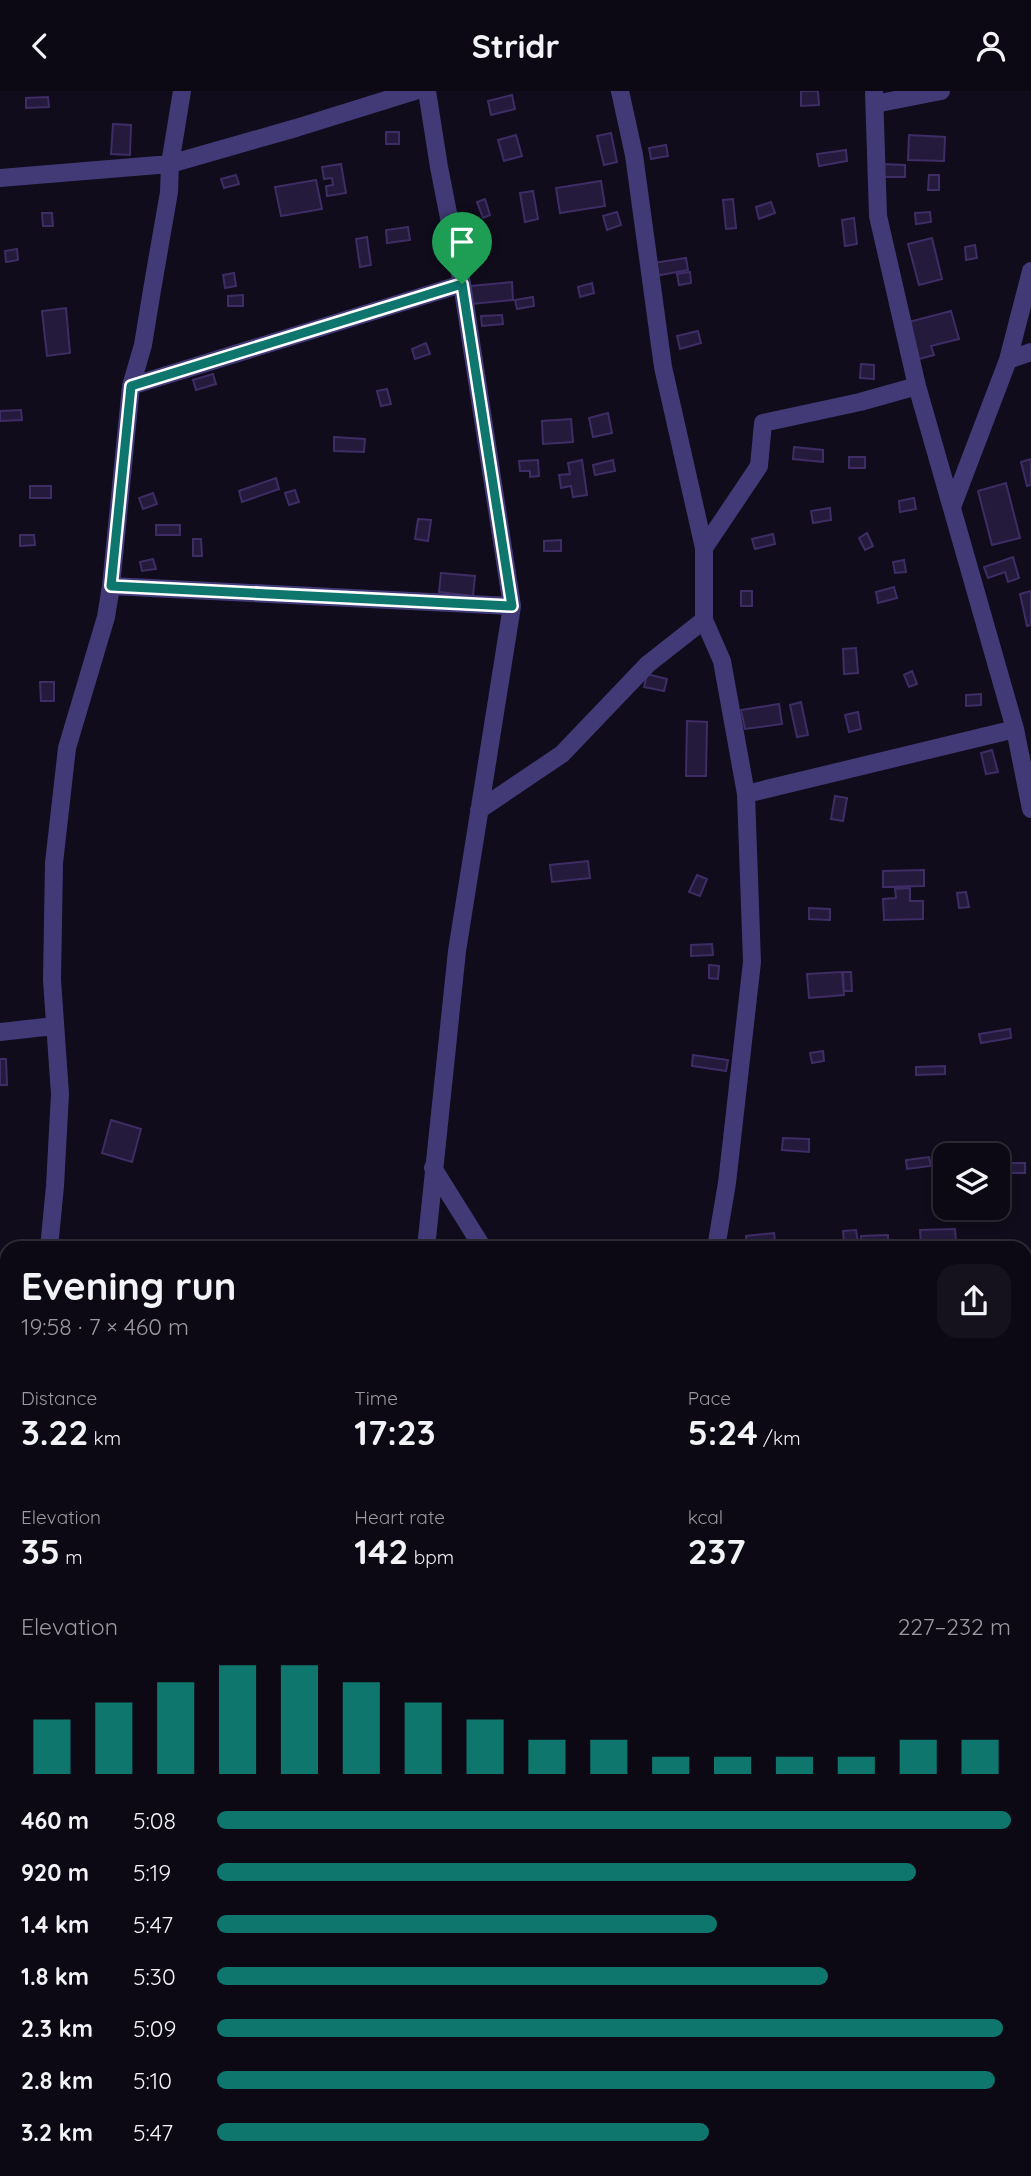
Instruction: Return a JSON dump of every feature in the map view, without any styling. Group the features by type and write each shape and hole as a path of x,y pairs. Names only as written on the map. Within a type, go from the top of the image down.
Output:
{"street":[{"path":"50,1241 60,1094 52,980 54,863 67,748 106,617 131,386 148,317 169,193 170,164 182,91"},
{"path":"0,178 170,164 415,91"},
{"path":"427,91 462,284 512,606 457,951 427,1241"},
{"path":"620,91 634,155 663,367 704,548 704,620 722,661 746,794 752,962 727,1183 717,1241"},
{"path":"941,91 874,97 878,216 917,386 1015,729 1031,809"},
{"path":"952,507 1008,360 1031,271"},
{"path":"131,386 462,284"},
{"path":"1008,360 1031,352"},
{"path":"704,548 759,465 763,423 860,403 917,386"},
{"path":"111,586 512,606"},
{"path":"479,810 562,754 648,664 704,620"},
{"path":"746,794 1015,729"},
{"path":"0,1032 54,1026"},
{"path":"433,1168 479,1241"}],"building":[{"path":"801,91 818,91 819,105 801,106"},
{"path":"512,95 515,109 491,115 488,101"},
{"path":"48,97 49,107 26,108 26,98"},
{"path":"113,124 131,125 130,155 111,154"},
{"path":"386,132 399,132 399,144 386,144"},
{"path":"611,133 617,162 604,165 597,136"},
{"path":"516,135 522,156 504,161 498,140"},
{"path":"909,135 945,137 944,161 908,160"},
{"path":"666,145 668,156 651,159 649,148"},
{"path":"846,150 847,161 819,166 817,154"},
{"path":"341,164 346,193 327,196 326,186 333,185 332,178 324,179 322,167"},
{"path":"880,164 905,165 905,177 880,177"},
{"path":"236,175 239,184 224,188 221,179"},
{"path":"929,175 939,175 939,190 928,190"},
{"path":"316,180 322,209 281,216 275,187"},
{"path":"601,181 605,206 560,213 556,188"},
{"path":"533,191 538,219 525,222 520,193"},
{"path":"485,199 490,215 483,218 477,202"},
{"path":"733,199 736,228 726,229 723,200"},
{"path":"771,202 775,213 759,219 756,207"},
{"path":"617,212 621,225 607,230 603,216"},
{"path":"930,212 931,222 916,224 915,213"},
{"path":"42,213 52,213 53,226 43,226"},
{"path":"854,218 857,244 845,246 842,220"},
{"path":"408,227 410,240 387,243 386,230"},
{"path":"367,237 371,265 360,267 356,239"},
{"path":"932,238 942,279 919,285 908,244"},
{"path":"975,245 977,258 966,260 965,247"},
{"path":"17,249 18,260 6,262 5,251"},
{"path":"686,258 688,270 655,276 653,263"},
{"path":"690,272 691,283 679,285 677,274"},
{"path":"234,273 236,286 225,288 223,275"},
{"path":"512,282 513,300 472,304 471,286"},
{"path":"592,283 594,293 580,297 578,287"},
{"path":"243,295 243,306 228,306 228,296"},
{"path":"533,297 534,306 517,309 515,300"},
{"path":"66,308 70,353 47,356 42,311"},
{"path":"951,311 959,339 931,346 934,355 912,361 901,324"},
{"path":"502,315 503,324 482,326 481,316"},
{"path":"698,331 701,343 680,349 677,336"},
{"path":"426,343 430,354 415,359 412,349"},
{"path":"861,364 874,365 874,379 860,378"},
{"path":"213,374 216,384 196,390 193,380"},
{"path":"387,389 391,404 381,406 377,391"},
{"path":"21,410 22,420 0,421 0,411"},
{"path":"608,413 612,433 593,437 589,418"},
{"path":"571,419 573,442 543,444 542,421"},
{"path":"334,437 365,439 364,452 334,451"},
{"path":"794,447 823,450 823,462 793,459"},
{"path":"849,457 865,457 865,468 849,468"},
{"path":"1031,459 1031,485 1027,486 1021,462"},
{"path":"538,460 539,476 530,477 530,471 520,471 519,461"},
{"path":"582,460 587,495 573,497 571,486 561,488 559,475 570,474 568,463"},
{"path":"613,460 615,471 595,475 593,465"},
{"path":"276,478 279,489 242,502 239,491"},
{"path":"1006,483 1020,538 992,545 978,491"},
{"path":"30,486 51,486 51,498 30,498"},
{"path":"295,490 299,502 289,505 285,493"},
{"path":"153,493 157,504 143,509 139,498"},
{"path":"914,498 916,509 900,512 899,501"},
{"path":"830,508 831,520 813,523 811,511"},
{"path":"418,519 431,520 428,541 415,539"},
{"path":"156,525 180,525 180,535 156,535"},
{"path":"867,533 873,546 865,550 859,538"},
{"path":"773,534 775,544 755,549 752,539"},
{"path":"20,535 34,535 35,545 20,546"},
{"path":"193,539 201,539 202,556 193,556"},
{"path":"561,540 561,551 544,551 544,541"},
{"path":"1013,557 1019,578 1008,582 1005,572 988,578 984,567"},
{"path":"153,559 156,569 142,571 140,562"},
{"path":"904,560 906,572 895,573 893,562"},
{"path":"441,573 475,576 473,596 439,592"},
{"path":"894,587 897,598 878,603 876,592"},
{"path":"741,591 752,591 752,606 741,606"},
{"path":"1031,591 1031,625 1027,626 1020,594"},
{"path":"856,648 858,673 844,674 843,649"},
{"path":"912,671 917,684 909,687 904,675"},
{"path":"647,674 667,679 664,691 644,687"},
{"path":"40,682 54,682 54,701 41,701"},
{"path":"981,694 981,705 966,706 966,695"},
{"path":"801,702 808,735 797,737 790,705"},
{"path":"779,704 782,724 745,729 741,710"},
{"path":"858,712 861,729 849,732 845,715"},
{"path":"687,721 707,722 706,776 686,776"},
{"path":"992,750 998,772 986,774 981,753"},
{"path":"835,796 847,798 843,821 831,819"},
{"path":"588,861 590,878 552,882 550,865"},
{"path":"924,870 924,886 883,887 883,871"},
{"path":"697,875 707,879 700,896 689,892"},
{"path":"910,888 910,901 923,901 923,919 884,920 883,899 896,898 895,889"},
{"path":"966,892 969,907 959,908 957,893"},
{"path":"809,908 830,909 830,920 809,919"},
{"path":"712,944 713,955 691,956 691,945"},
{"path":"709,965 719,966 718,979 709,978"},
{"path":"842,972 844,995 809,998 807,974"},
{"path":"843,972 851,972 852,991 844,991"},
{"path":"1010,1029 1011,1038 981,1043 979,1034"},
{"path":"823,1051 824,1061 812,1063 810,1053"},
{"path":"693,1055 728,1060 726,1071 692,1066"},
{"path":"0,1059 6,1059 7,1085 0,1085"},
{"path":"945,1066 945,1074 916,1075 916,1067"},
{"path":"111,1120 141,1129 132,1162 102,1153"},
{"path":"783,1138 809,1139 809,1152 782,1150"},
{"path":"929,1157 931,1166 907,1169 906,1160"},
{"path":"1010,1163 1025,1163 1025,1173 1010,1173"},
{"path":"955,1229 956,1241 921,1241 920,1230"},
{"path":"856,1230 858,1241 844,1241 843,1231"},
{"path":"774,1233 775,1241 746,1241 746,1236"},
{"path":"888,1235 888,1241 861,1241 861,1236"}],"route":[{"path":"462,284 512,606 111,586 131,386 462,284"}]}
